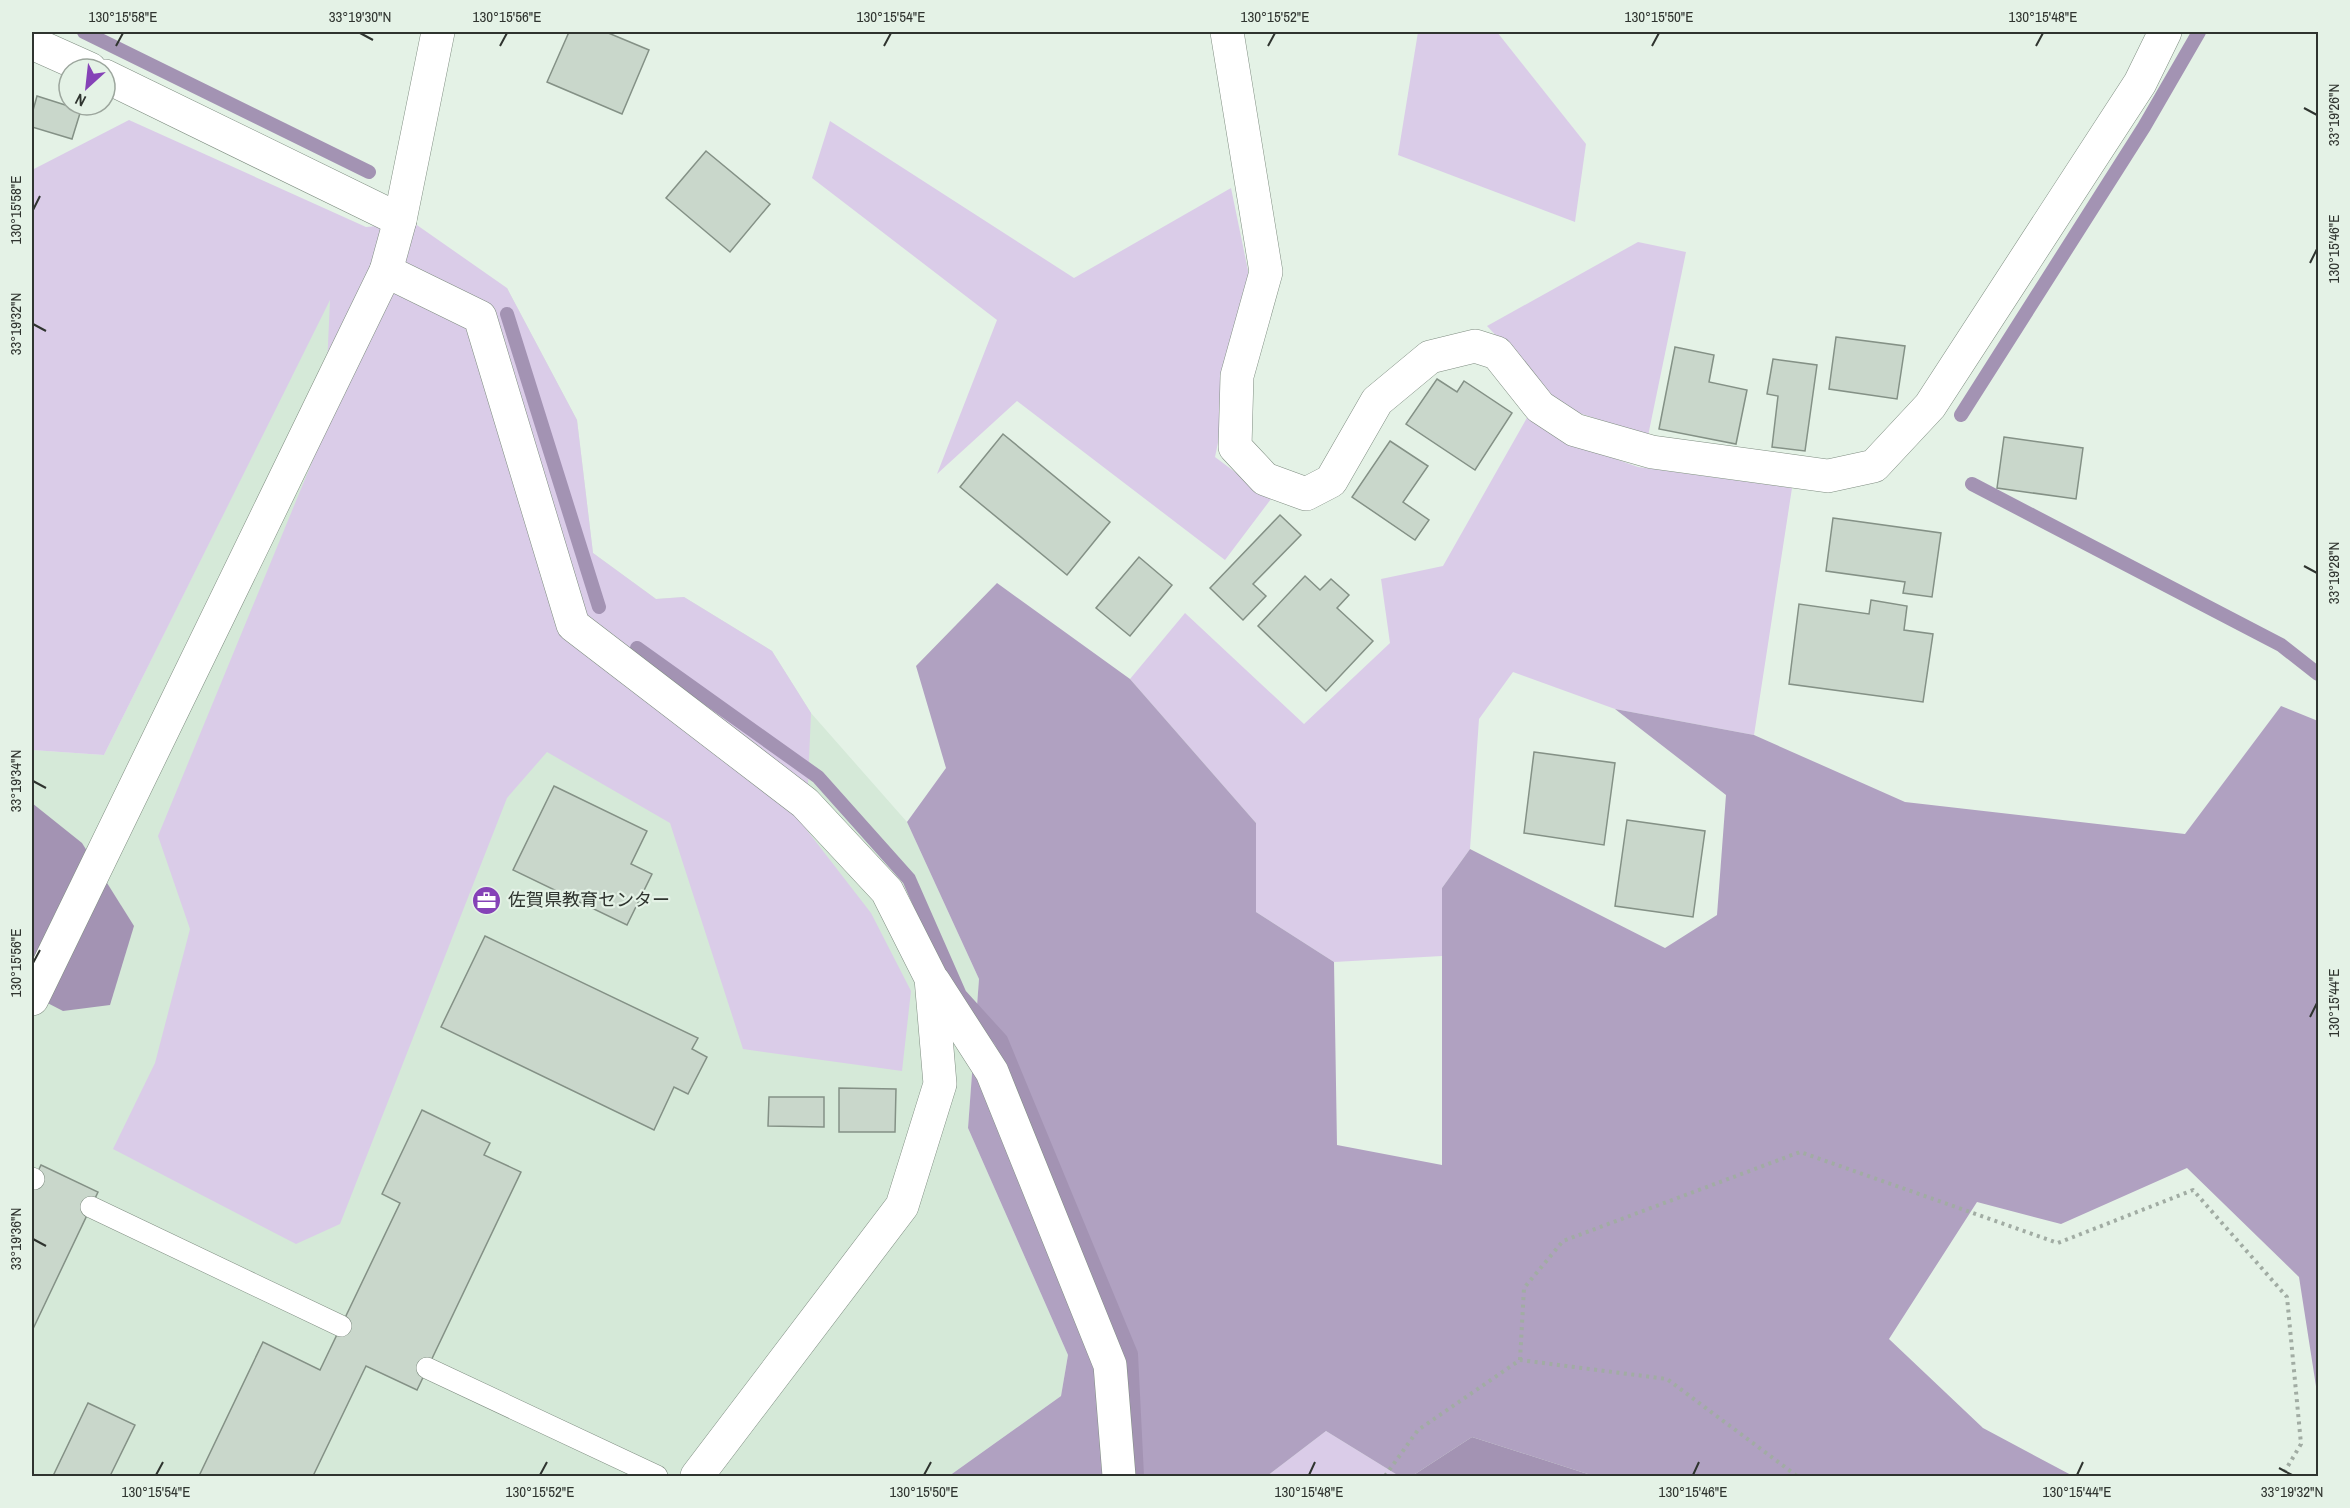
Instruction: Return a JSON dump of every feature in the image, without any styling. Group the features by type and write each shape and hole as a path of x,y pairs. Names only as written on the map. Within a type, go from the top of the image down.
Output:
{"street":[{"path":"32,999 386,271 400,220 438,32"},
{"path":"1227,32 1266,272 1237,376 1235,447 1265,479 1306,494 1331,481 1377,400 1430,357 1475,346 1497,353 1540,407 1575,430 1652,453 1828,476 1874,466 1930,406 2140,83 2165,32"},
{"path":"32,43 63,57"},
{"path":"117,82 400,220"},
{"path":"386,271 480,317 573,626 806,803 887,891 931,978 992,1072 1110,1365 1119,1476"},
{"path":"697,1476 902,1206 940,1084 931,978"}],"lane":[{"path":"91,1207 341,1326"},
{"path":"428,1368 657,1476"}],"path":[{"path":"1520,1360 1524,1288 1563,1241 1800,1152 2058,1243 2193,1190 2287,1297 2301,1444 2282,1476"},
{"path":"1385,1476 1418,1430 1520,1360 1667,1379 1797,1476"}],"shaded area":[{"path":"1418,32 1497,32 1586,144 1575,222 1398,155"},
{"path":"129,120 366,227 414,223 507,288 577,420 593,553 656,599 684,597 772,651 811,713 806,829 871,913 911,991 902,1071 743,1049 670,823 547,752 507,798 340,1224 296,1244 113,1149 155,1063 190,929 158,836 324,433 330,300 104,755 32,750 32,170"},
{"path":"830,121 1074,278 1231,188 1251,285 1215,457 1271,499 1225,560 1017,401 937,474 997,320 812,178"},
{"path":"1638,242 1686,252 1648,436 1564,408 1487,326"},
{"name":"佐賀県教育センター","path":"507,288 577,420 593,553 656,599 684,597 772,651 811,713 907,822 979,979 968,1128 1068,1355 1061,1396 949,1476 32,1476 32,750 104,755 330,298"},
{"path":"1528,416 1574,444 1638,467 1792,488 1754,735 1615,709 1513,672 1479,719 1470,849 1442,888 1442,956 1334,962 1256,912 1256,823 1130,679 1185,613 1304,724 1390,643 1381,579 1443,566"},
{"path":"997,583 1130,679 1256,823 1256,912 1334,962 1337,1145 1442,1165 1442,888 1470,849 1665,948 1717,915 1726,795 1615,709 1754,735 1905,802 2185,834 2281,706 2318,721 2318,1399 2299,1277 2187,1168 2061,1224 1977,1202 1889,1339 1983,1428 2073,1476 1594,1476 1472,1437 1412,1476 1399,1476 1326,1431 1267,1476 949,1476 1061,1396 1068,1355 968,1128 979,979 907,822 946,768 916,666"},
{"path":"32,803 82,843 134,926 110,1005 63,1011 32,995"},
{"path":"1326,1431 1399,1476 1267,1476"},
{"path":"1472,1437 1594,1476 1412,1476"}],"building":[{"path":"569,32 606,32 649,50 622,114 547,82"},
{"path":"37,96 57,102 57,117 79,117 72,139 32,127 32,114"},
{"path":"706,151 770,204 730,252 666,198"},
{"path":"1836,337 1905,346 1897,399 1829,389"},
{"path":"1675,347 1714,355 1709,382 1747,390 1736,444 1659,429"},
{"path":"1773,359 1817,365 1805,451 1772,447 1778,396 1767,394"},
{"path":"1437,379 1457,392 1464,381 1512,413 1475,470 1406,424"},
{"path":"1003,434 1110,522 1067,575 960,487"},
{"path":"2004,437 2083,448 2076,499 1997,488"},
{"path":"1390,441 1428,466 1403,502 1429,520 1415,540 1352,497"},
{"path":"1280,515 1301,535 1253,584 1266,596 1243,620 1210,588"},
{"path":"1833,518 1941,533 1932,597 1903,593 1905,582 1826,571"},
{"path":"1139,557 1172,585 1130,636 1096,608"},
{"path":"1305,576 1320,590 1331,579 1349,595 1337,608 1373,641 1326,691 1258,626"},
{"path":"1871,600 1907,606 1904,630 1933,634 1923,702 1789,684 1799,604 1869,614"},
{"path":"1534,752 1615,763 1604,845 1524,833"},
{"path":"554,786 647,831 631,864 652,874 627,925 513,870"},
{"path":"1627,820 1705,831 1693,917 1615,906"},
{"path":"485,936 698,1038 692,1049 707,1057 688,1094 674,1087 654,1130 441,1027"},
{"path":"839,1088 896,1089 895,1132 839,1132"},
{"path":"769,1097 824,1097 824,1127 768,1126"},
{"path":"422,1110 490,1143 484,1155 521,1172 417,1390 366,1366 313,1476 199,1476 263,1342 320,1370 400,1203 382,1194"},
{"path":"41,1165 98,1192 32,1331 32,1184"},
{"path":"88,1403 135,1425 110,1476 53,1476"}],"waterway":[{"path":"84,32 369,172"},
{"path":"1961,415 2144,127 2199,32"},
{"path":"507,314 599,607"},
{"path":"1972,484 2281,645 2318,674"},
{"path":"637,648 818,777 909,879 960,995 1001,1040 1131,1354 1137,1476"}],"place":[{"name":"佐賀県教育センター","path":"487,900"}]}
